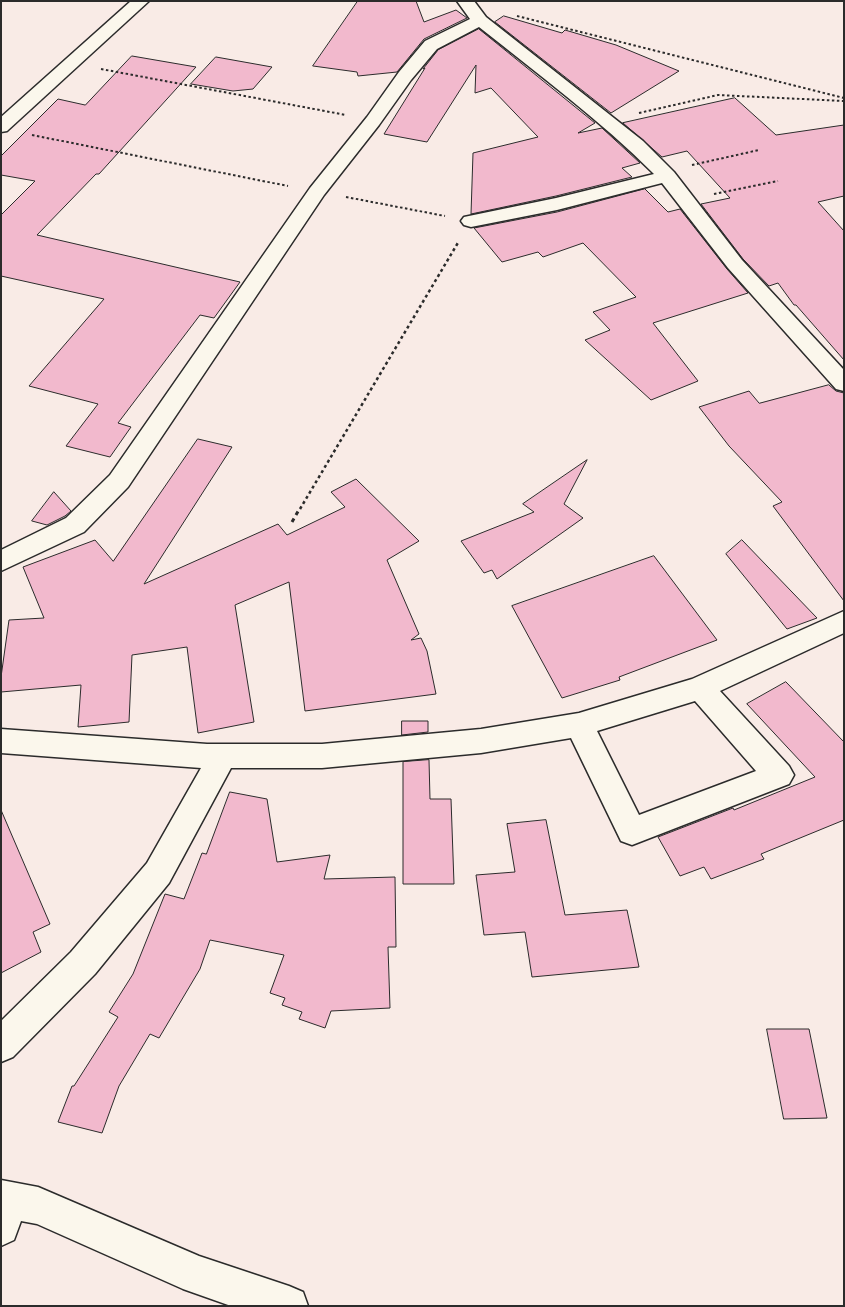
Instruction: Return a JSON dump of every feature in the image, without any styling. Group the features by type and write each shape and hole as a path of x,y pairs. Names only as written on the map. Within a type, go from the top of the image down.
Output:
{"street":[{"path":"1,127 141,1"},
{"path":"1,561 74,525 119,481 317,192 373,121 405,76 431,45 471,8 606,121 665,174 735,264 844,383"},
{"path":"471,221 557,204 665,174"},
{"path":"1,741 223,756 322,756 481,741 579,724 700,688 844,621"},
{"path":"579,724 632,831 779,775 700,688"},
{"path":"1,1046 83,963 158,873 223,756"},
{"path":"3,1209 38,1206 197,1275 289,1306"}],"path":[{"path":"471,8 844,99"},
{"path":"72,64 373,121"},
{"path":"606,121 718,95 844,99"},
{"path":"30,134 471,221 292,522"},
{"path":"665,174 759,150"},
{"path":"687,200 778,181"}],"building":[{"path":"358,1 416,1 424,22 456,10 467,18 424,39 397,72 358,76 357,72 313,66"},
{"path":"504,16 562,33 565,30 616,45 679,71 611,113 495,22"},
{"path":"479,29 595,123 578,133 602,128 640,163 622,168 632,177 471,214 473,153 538,137 491,88 475,93 476,65 427,142 384,134 425,68 423,69 438,50"},
{"path":"132,56 196,67 99,174 96,174 37,235 240,282 214,318 200,315 118,423 131,427 110,457 66,446 98,404 29,386 104,299 1,276 1,215 35,181 1,175 1,156 58,99 85,105"},
{"path":"216,57 272,67 253,89 233,91 191,84"},
{"path":"735,98 776,135 844,125 844,196 818,202 844,231 844,360 794,305 778,283 769,286 743,259 701,204 730,198 687,151 662,157 623,123"},
{"path":"645,189 668,212 680,209 748,293 653,323 698,381 651,400 585,340 610,330 593,312 636,297 583,243 543,257 538,252 502,262 474,228 557,212"},
{"path":"829,385 836,391 844,393 844,601 773,506 782,502 729,446 699,407 749,391 759,403"},
{"path":"198,439 232,447 144,584 278,524 287,535 345,507 331,492 356,479 419,541 387,560 419,634 411,640 421,638 427,651 436,694 305,711 289,582 235,605 254,722 198,733 187,647 132,655 129,722 78,727 81,685 1,692 1,677 9,620 44,618 23,567 95,540 113,561"},
{"path":"587,460 564,504 583,518 497,579 492,570 484,573 461,541 534,512 523,504"},
{"path":"54,492 71,511 47,525 32,521"},
{"path":"742,540 817,618 787,629 726,554"},
{"path":"654,556 717,640 619,677 620,680 562,698 512,606"},
{"path":"786,682 844,742 844,820 761,854 764,859 711,879 704,867 680,876 658,837 733,808 734,810 815,777 747,704"},
{"path":"402,721 428,721 428,732 402,735"},
{"path":"429,760 430,799 451,799 454,884 403,884 403,762"},
{"path":"230,792 267,799 277,862 330,855 324,879 395,877 396,947 388,947 390,1008 331,1011 325,1028 299,1019 302,1012 282,1005 285,998 270,993 284,955 210,940 200,969 159,1038 150,1034 119,1086 102,1133 58,1122 72,1086 74,1086 118,1017 109,1012 133,974 165,894 184,899 202,853 206,854"},
{"path":"1,810 50,924 33,932 41,952 1,973"},
{"path":"546,820 565,915 627,910 639,967 532,977 525,932 484,935 476,875 515,872 507,824"},
{"path":"767,1029 809,1029 827,1118 784,1119"}]}
